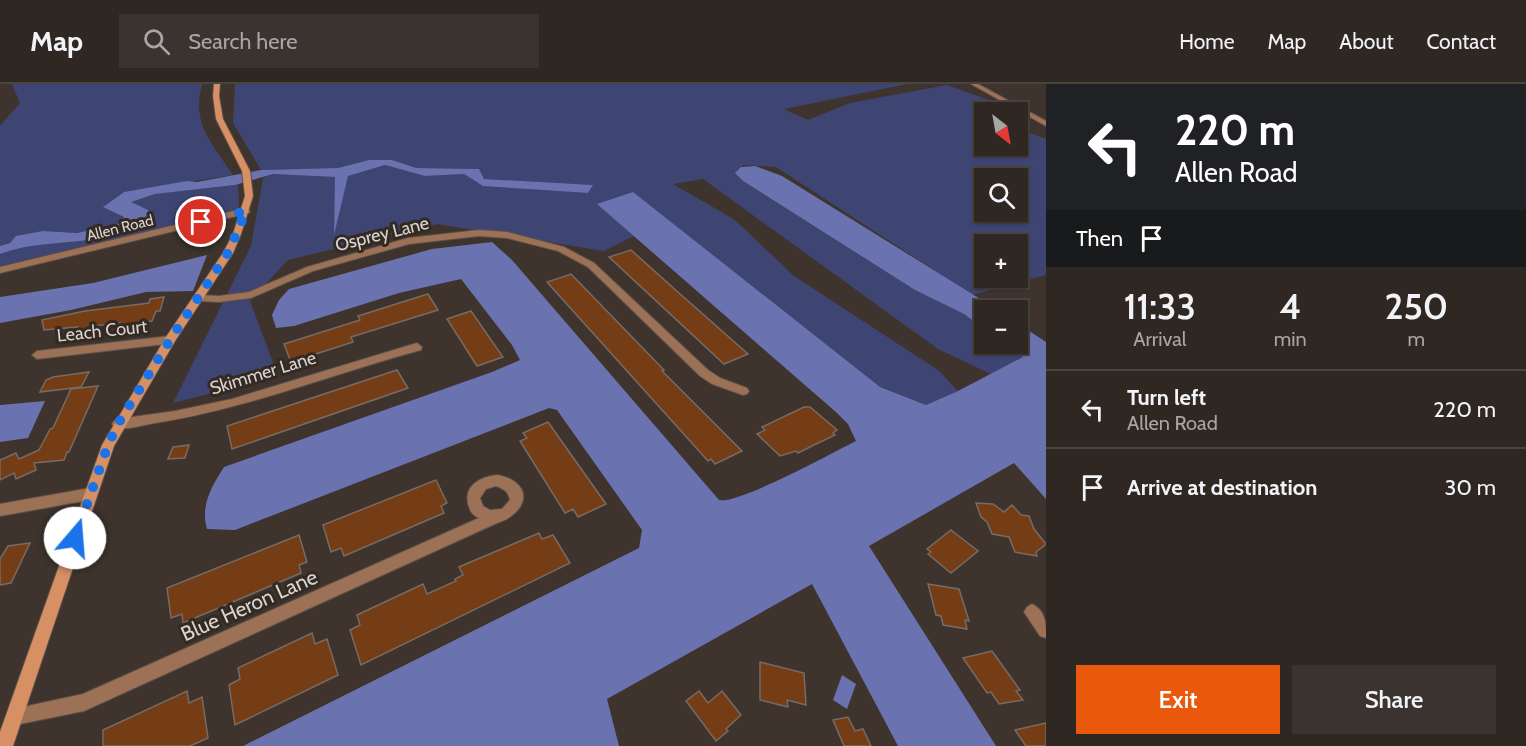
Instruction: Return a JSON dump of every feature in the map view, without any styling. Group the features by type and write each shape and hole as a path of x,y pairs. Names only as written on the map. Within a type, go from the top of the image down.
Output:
{"main road":[{"path":"4,746 90,494 118,424 228,253 246,211 249,196 248,176 219,118 215,103 217,84"}],"street":[{"path":"974,84 1046,124"},
{"name":"Allen Road","path":"0,270 246,211"},
{"name":"Osprey Lane","path":"199,298 219,300 251,296 310,270 408,241 479,233 507,236 561,249 591,265 704,373 716,381 743,391"},
{"name":"Leach Court","path":"37,355 170,340"},
{"name":"Skimmer Lane","path":"118,424 166,417 232,403 384,355 417,347"},
{"path":"0,510 90,494"},
{"name":"Blue Heron Lane","path":"15,716 84,702 495,517"},
{"path":"1032,612 1046,630"}],"shaded area":[{"path":"12,84 202,84 199,98 201,122 211,143 233,175 124,192 104,206 125,218 118,224 77,233 43,231 0,246 0,126 20,103"},
{"path":"235,84 907,84 784,109 808,120 850,103 947,85 994,102 974,102 974,156 1028,156 1028,132 1046,139 1046,275 1028,280 1028,234 974,234 974,288 998,288 972,295 776,167 743,165 736,173 743,181 915,290 964,314 974,322 974,354 1019,354 1023,357 991,374 938,349 703,179 673,184 735,220 794,276 938,370 958,391 926,405 880,387 598,204 634,236 604,251 437,224 288,260 250,301 278,376 173,403 251,246 263,178 273,174 336,177 334,231 348,176 385,165 425,176 464,174 483,186 588,193 592,185 483,179 479,169 416,168 392,160 369,160 338,168 261,170 233,123"},
{"path":"369,160 392,160 416,168 479,169 484,179 593,185 588,193 483,186 464,174 425,176 385,165 348,176 334,235 335,177 273,174 235,185 155,194 131,202 148,210 149,216 112,233 88,240 44,244 0,254 0,246 10,243 16,236 43,231 77,233 118,224 124,217 103,207 124,192 261,170 338,168"},
{"path":"755,166 782,176 982,300 974,300 974,322 964,314 915,290 743,181 735,173 741,167"},
{"path":"238,182 239,206 231,212 0,266 0,254 11,249 123,227 148,216 131,202 155,194 235,185"},
{"path":"633,192 880,387 926,405 1023,357 1019,354 1028,354 1028,330 1046,342 1046,499 1014,463 869,546 996,746 898,746 812,584 607,699 619,746 243,746 639,548 642,530 557,410 549,408 235,530 207,529 205,512 208,496 224,467 520,360 512,345 461,279 399,293 294,326 276,328 272,315 279,300 289,289 432,249 492,242 512,260 719,500 729,499 764,486 856,441 848,424 837,413 597,204"},
{"path":"207,255 193,291 146,292 71,310 0,323 0,297 93,283"},
{"path":"45,401 28,438 0,442 0,405"},
{"path":"842,675 856,684 847,709 833,700"}],"building":[{"path":"631,250 748,354 724,364 609,257"},
{"path":"571,274 664,370 662,371 742,451 715,464 711,459 708,461 547,282"},
{"path":"428,294 438,310 351,337 353,342 291,362 284,344 360,320 358,316"},
{"path":"164,297 160,311 156,311 152,321 119,327 120,323 93,326 91,330 75,332 78,327 44,330 42,320 85,311 149,303 150,299"},
{"path":"471,311 503,357 477,366 447,319"},
{"path":"397,370 408,388 232,449 227,426"},
{"path":"89,372 81,387 40,392 46,380 53,377"},
{"path":"98,386 64,460 34,463 36,470 16,479 14,473 0,480 0,460 16,453 19,459 39,450 50,429 53,428 71,389"},
{"path":"804,407 810,407 837,430 833,433 835,435 798,453 796,451 780,456 757,434 765,430 762,427"},
{"path":"548,422 606,504 578,517 573,509 565,513 520,441 527,438 523,433"},
{"path":"189,445 185,458 168,459 173,447"},
{"path":"436,480 447,503 441,506 444,513 344,556 341,548 331,552 323,525"},
{"path":"976,503 993,504 1004,512 1012,505 1021,515 1029,516 1034,529 1046,544 1036,552 1037,556 1015,552 1009,537 992,534 987,522 981,517"},
{"path":"951,530 978,551 951,573 928,554 931,552 927,549"},
{"path":"539,533 542,539 553,535 570,563 361,665 350,630 360,625 357,615 423,584 427,594 456,581 455,579 463,575 459,567"},
{"path":"299,535 307,562 299,565 301,573 183,623 182,614 171,618 167,588"},
{"path":"30,543 11,583 0,585 0,559 8,546"},
{"path":"928,584 959,589 969,621 965,620 967,629 943,625 941,616 936,615"},
{"path":"312,633 315,644 327,639 338,675 235,725 229,685 240,679 238,668"},
{"path":"992,651 1020,690 1016,691 1023,700 999,704 991,692 987,693 963,658"},
{"path":"760,662 804,673 806,705 787,700 788,707 760,700"},
{"path":"187,691 189,703 202,697 208,738 190,746 103,746 103,730"},
{"path":"699,691 708,703 722,691 741,715 716,741 686,701"},
{"path":"848,717 855,731 863,729 871,746 844,746 833,720"},
{"path":"1046,723 1046,746 1026,746 1015,730"}],"route":[{"path":"75,538 108,445 118,424 228,253 246,211 201,222"}]}
